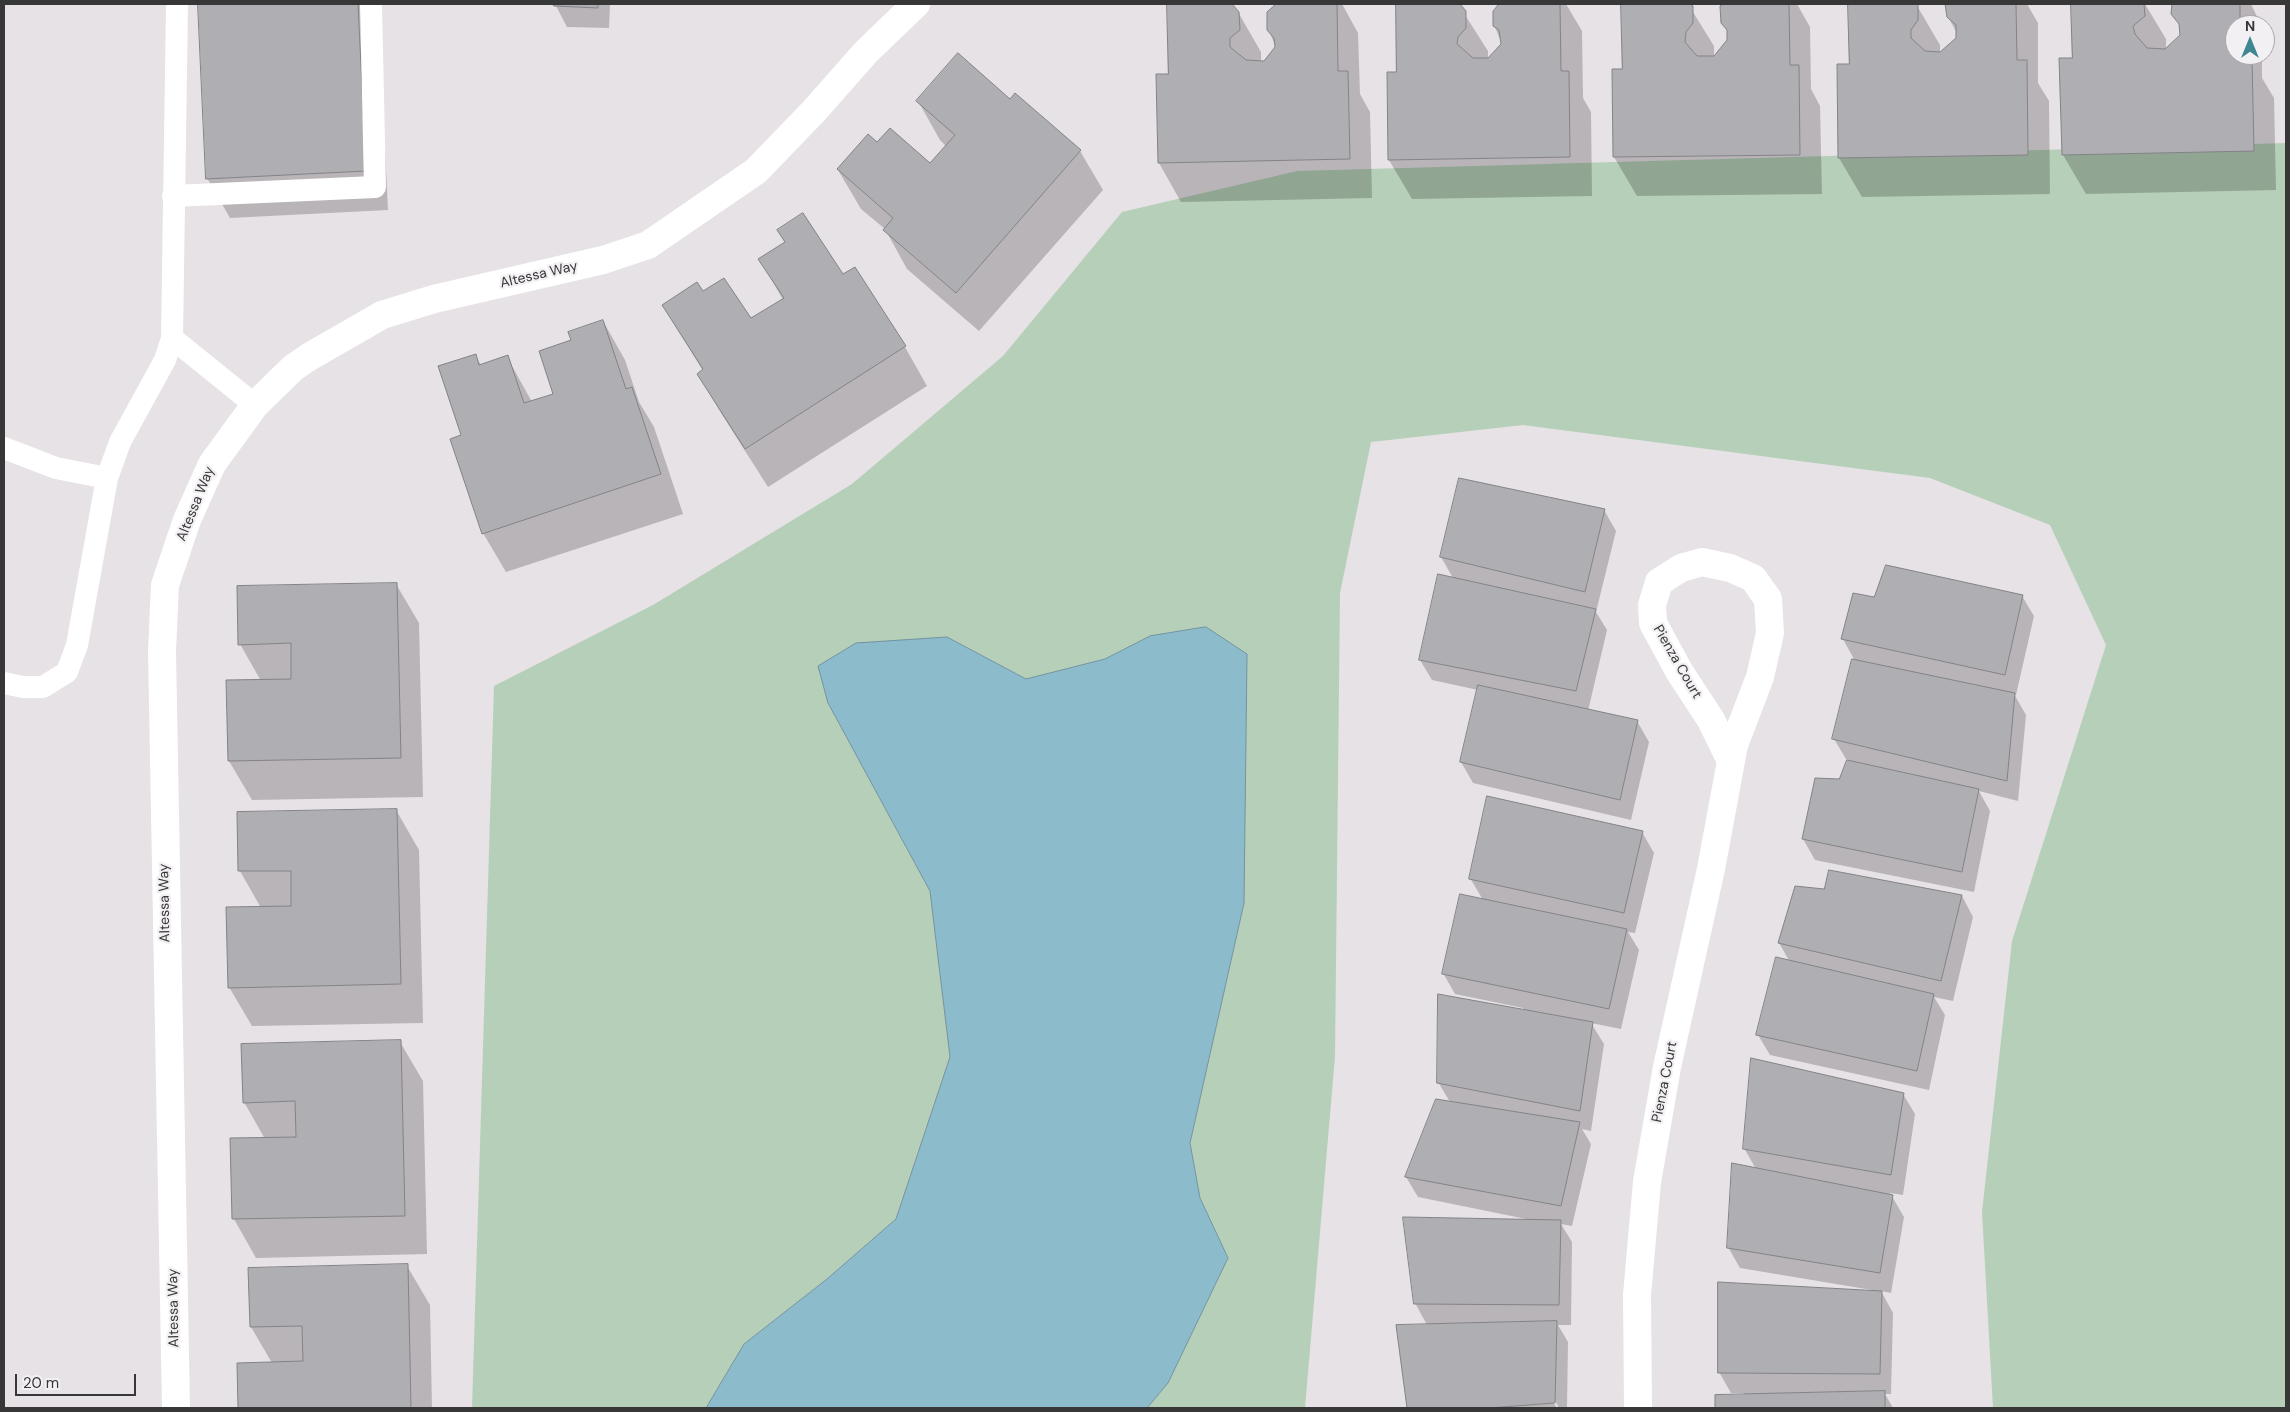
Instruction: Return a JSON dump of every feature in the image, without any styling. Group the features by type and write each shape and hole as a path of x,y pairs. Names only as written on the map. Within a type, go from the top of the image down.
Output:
{"street":[{"name":"Altessa Way","path":"176,1408 162,738 162,651 166,585 187,520 212,464 255,405 293,368 382,315 434,299 603,260 648,245 756,171 814,111 866,52 916,4"},
{"name":"Pienza Court","path":"1638,1408 1636,1295 1647,1182 1667,1066 1711,869 1734,745 1760,678 1770,633 1768,599 1753,578 1730,568 1702,562 1681,568 1659,582 1652,605 1653,623 1674,663 1711,720 1731,761"}],"lane":[{"path":"4,683 23,688 42,688 67,672 77,645 107,478 120,442 165,360 172,338 177,4"},
{"path":"173,196 375,188 371,4"},
{"path":"172,338 255,405"},
{"path":"4,448 56,468 107,478"}],"green space":[{"path":"2286,143 2286,1408 1993,1408 1982,1212 2012,941 2106,645 2050,525 1930,478 1523,425 1371,442 1340,593 1335,1056 1305,1408 1147,1408 1168,1383 1228,1258 1200,1198 1190,1143 1244,903 1150,636 1105,659 1026,679 947,637 828,703 930,891 950,1057 896,1219 827,1279 744,1344 706,1408 472,1408 494,686 653,605 852,484 1003,356 1122,212 1297,171"}],"water":[{"path":"1206,627 1247,654 1244,903 1190,1143 1200,1198 1228,1258 1168,1383 1147,1408 706,1408 744,1344 827,1279 896,1219 950,1057 930,891 828,703 818,666 856,643 947,637 1026,679 1105,659 1150,636"}],"building":[{"path":"198,4 358,4 366,171 206,179"},
{"path":"554,4 598,4 598,8 554,6"},
{"path":"1167,4 1232,4 1239,12 1240,30 1230,38 1230,47 1246,60 1264,61 1275,47 1274,38 1267,30 1267,12 1276,4 1337,4 1338,71 1348,71 1350,159 1158,163 1156,74 1168,74"},
{"path":"1396,4 1460,4 1466,11 1466,28 1458,37 1457,44 1473,58 1488,58 1501,44 1499,30 1493,26 1493,11 1499,4 1560,4 1561,71 1569,71 1570,157 1388,160 1387,72 1396,72"},
{"path":"1621,4 1690,4 1693,6 1693,23 1686,32 1685,42 1697,56 1714,56 1727,40 1727,30 1721,23 1720,6 1723,4 1789,4 1790,65 1799,65 1800,155 1613,157 1612,69 1622,69"},
{"path":"1848,4 1918,4 1918,20 1911,30 1911,38 1925,51 1940,52 1956,38 1956,25 1947,17 1945,4 2016,4 2017,60 2027,60 2028,155 1838,158 1837,64 1849,64"},
{"path":"2071,4 2144,4 2145,16 2133,26 2135,34 2147,48 2165,49 2180,35 2179,24 2171,14 2172,4 2240,4 2240,15 2225,15 2225,65 2252,65 2254,151 2062,155 2059,58 2072,58"},
{"path":"958,53 1010,99 1015,93 1081,150 956,293 883,230 893,218 837,169 868,134 877,142 890,128 930,163 955,135 916,101"},
{"path":"803,213 843,274 855,267 906,346 745,449 697,374 703,369 662,305 697,282 703,291 724,278 751,318 784,298 758,259 785,242 777,230"},
{"path":"603,320 626,389 632,387 661,474 482,534 450,439 461,435 438,366 476,354 479,365 508,355 524,403 553,394 539,351 571,340 568,332"},
{"path":"1459,478 1605,509 1585,592 1440,557"},
{"path":"1886,565 2023,595 2005,675 1841,639 1853,593 1874,597"},
{"path":"1438,574 1596,609 1576,691 1419,660"},
{"path":"397,583 401,758 228,761 226,680 291,679 291,643 238,645 237,586"},
{"path":"1852,659 2015,693 2007,781 1832,739"},
{"path":"1478,685 1638,720 1620,800 1460,762"},
{"path":"1847,760 1979,789 1962,872 1802,839 1815,778 1839,779"},
{"path":"1487,796 1643,831 1624,913 1469,879"},
{"path":"397,809 401,984 228,988 226,907 291,906 291,871 238,871 237,812"},
{"path":"1829,870 1962,895 1941,981 1778,943 1795,886 1824,889"},
{"path":"1460,894 1627,929 1609,1009 1442,974"},
{"path":"1776,957 1934,994 1917,1071 1756,1035"},
{"path":"1438,994 1593,1022 1580,1111 1437,1083"},
{"path":"401,1040 405,1216 232,1219 230,1138 296,1137 295,1101 243,1103 241,1044"},
{"path":"1751,1058 1904,1093 1891,1175 1743,1149"},
{"path":"1436,1099 1580,1122 1561,1206 1405,1177"},
{"path":"1732,1163 1893,1195 1880,1273 1727,1248"},
{"path":"1403,1217 1561,1220 1559,1305 1414,1304"},
{"path":"408,1264 411,1408 238,1408 237,1363 303,1361 302,1326 250,1327 248,1268"},
{"path":"1718,1282 1882,1291 1880,1374 1718,1373"},
{"path":"1557,1321 1555,1403 1489,1408 1407,1408 1396,1325"},
{"path":"1885,1391 1885,1408 1715,1408 1715,1395"}]}
